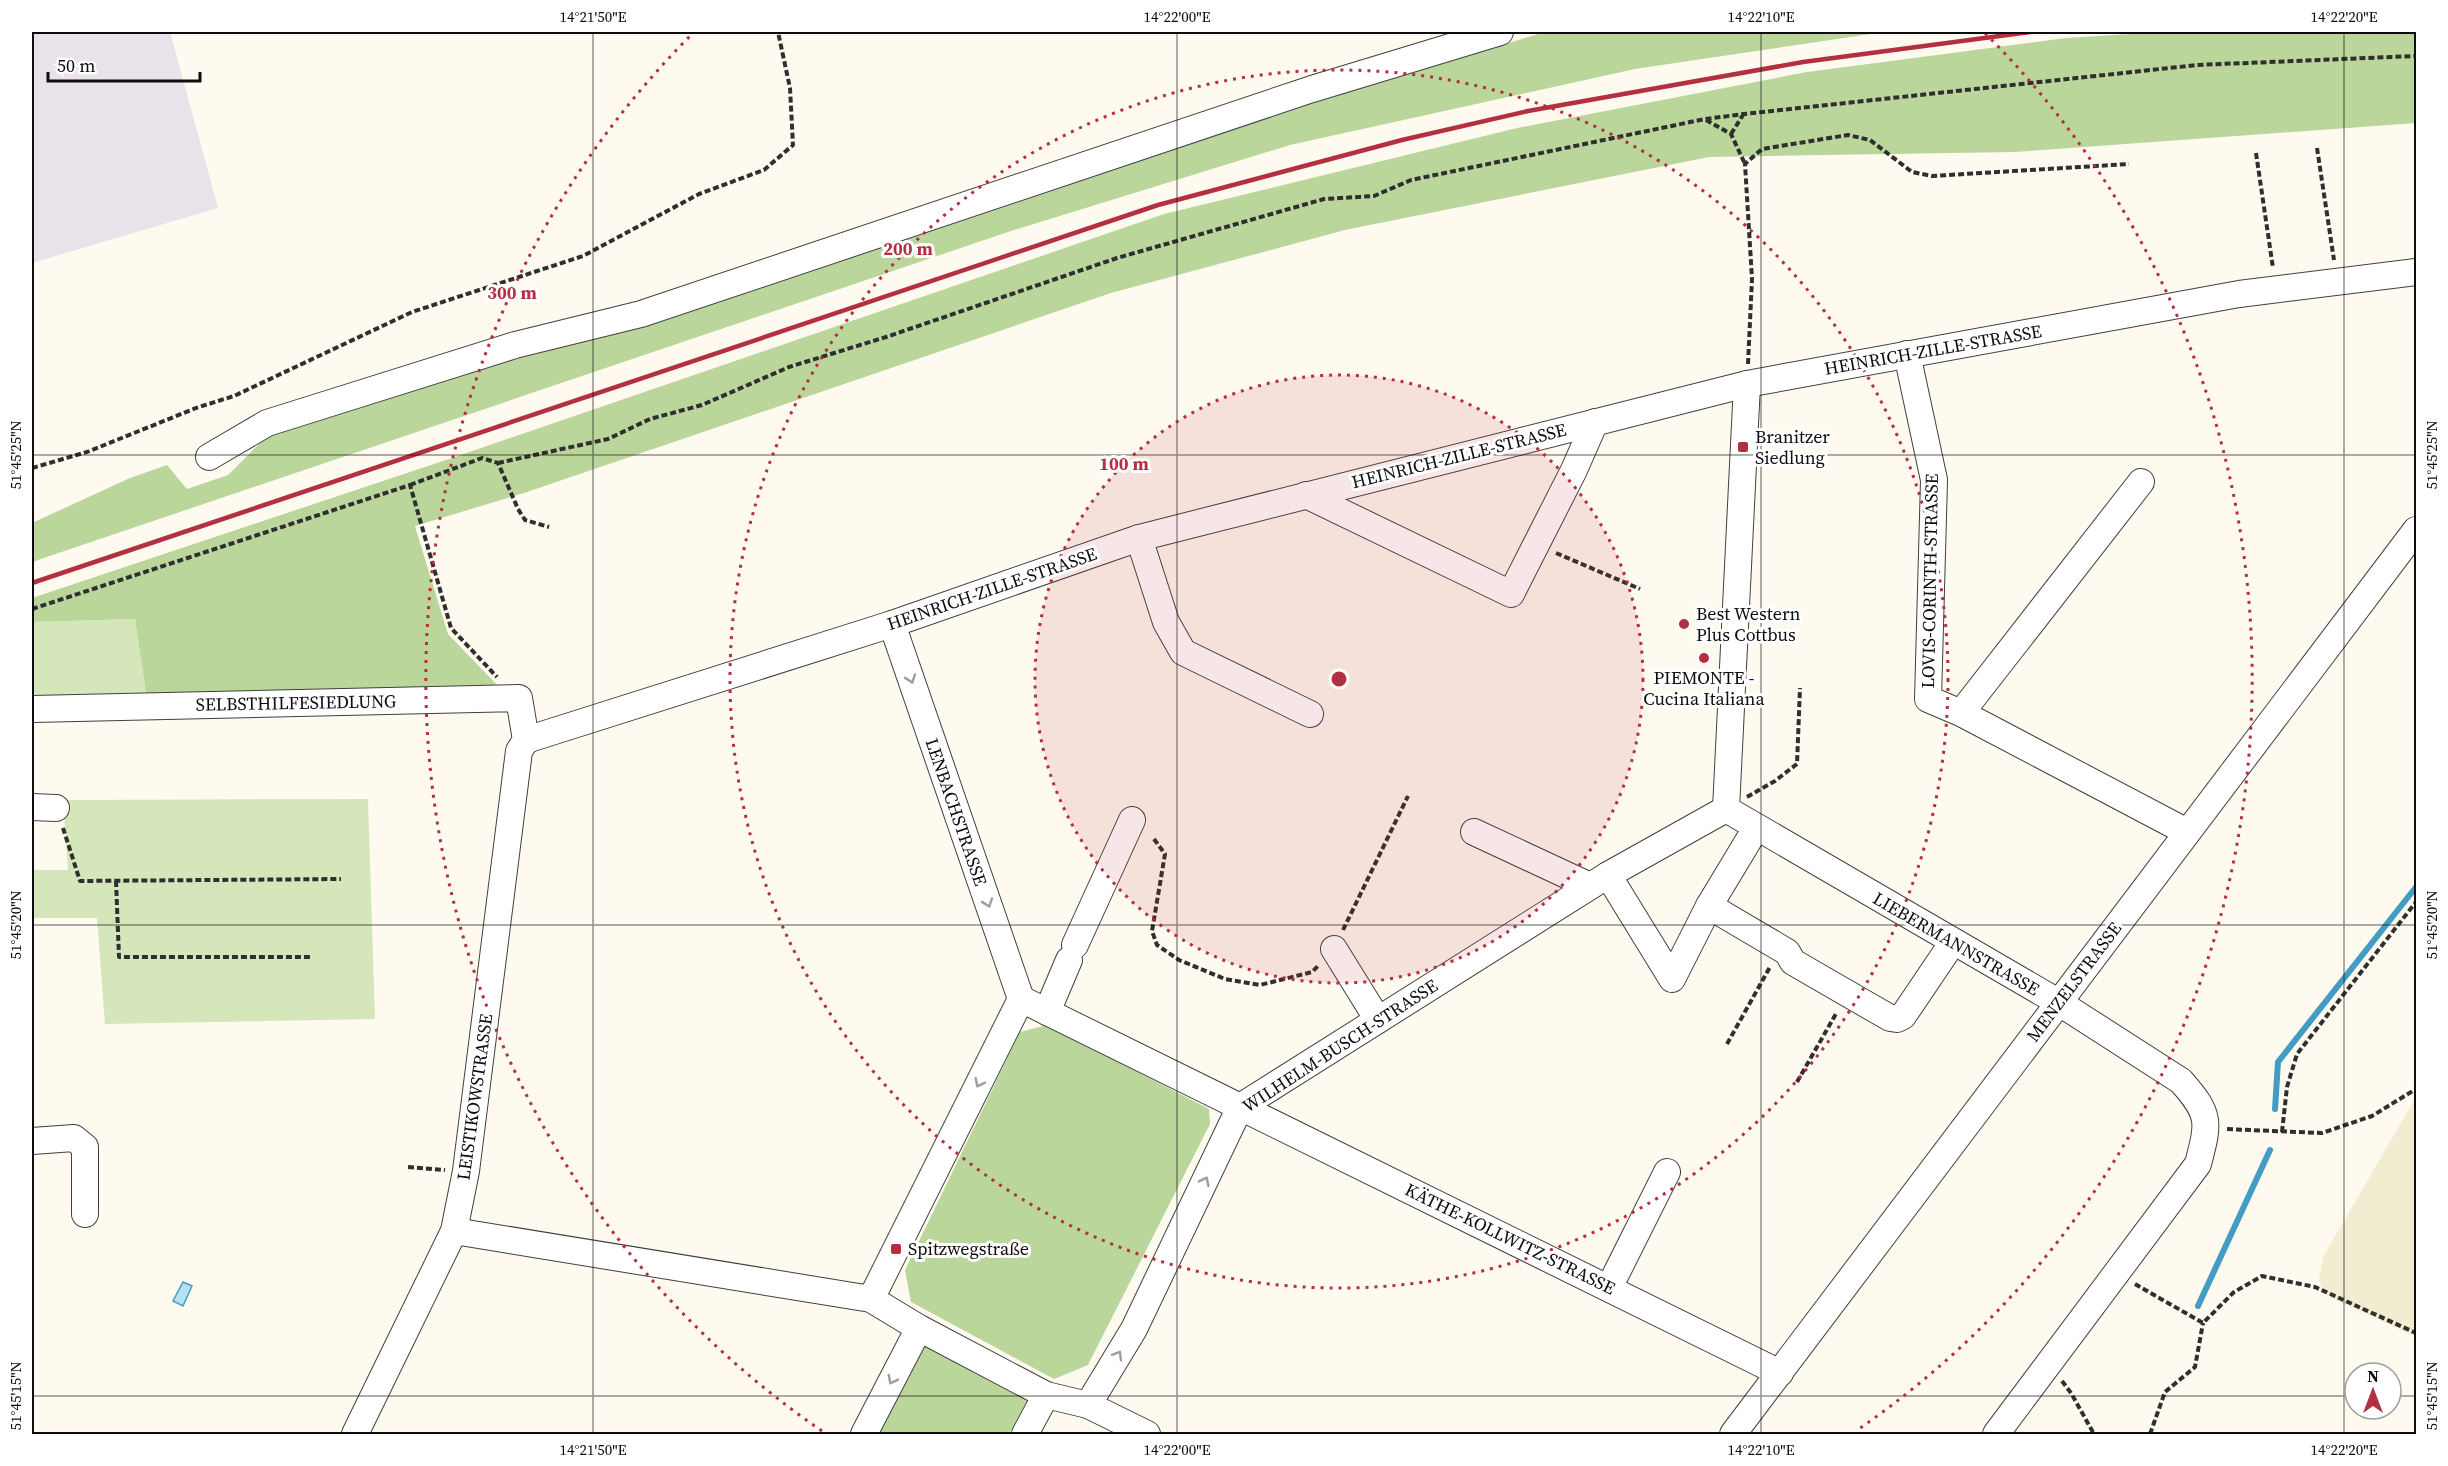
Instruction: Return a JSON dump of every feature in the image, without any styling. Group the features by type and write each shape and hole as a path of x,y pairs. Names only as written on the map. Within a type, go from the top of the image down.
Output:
{"street":[{"path":"209,457 267,423 515,345 641,314 1301,92 1500,32"},
{"name":"HEINRICH-ZILLE-STRASSE","path":"526,740 892,624 1139,538 1747,384 2239,294 2416,272"},
{"name":"LOVIS-CORINTH-STRASSE","path":"1907,354 1934,480 1928,699 1960,713 2187,832"},
{"path":"1726,810 1747,384"},
{"path":"1306,495 1511,594 1574,470 1595,422"},
{"path":"1960,713 2141,482"},
{"name":"MENZELSTRASSE","path":"1733,1434 2416,530"},
{"path":"1139,538 1166,622 1183,652 1310,714"},
{"name":"LENBACHSTRASSE","path":"892,624 1021,999"},
{"path":"519,698 526,740"},
{"name":"SELBSTHILFESIEDLUNG","path":"32,709 519,698"},
{"name":"LEISTIKOWSTRASSE","path":"355,1434 454,1231 466,1172 519,751 526,740"},
{"name":"LIEBERMANNSTRASSE","path":"1726,810 2058,1002 2181,1081 2196,1097 2204,1112 2207,1130"},
{"name":"WILHELM-BUSCH-STRASSE","path":"1088,1406 1134,1329 1240,1107 1599,880 1726,810"},
{"path":"1047,1012 1132,820"},
{"path":"1474,832 1599,880 1672,979 1709,906 1756,828"},
{"path":"1709,906 1781,948 1793,962 1890,1018 1897,1019 1903,1016 1953,942"},
{"path":"1334,949 1378,1020"},
{"path":"871,1299 1021,999 1240,1107"},
{"name":"KÄTHE-KOLLWITZ-STRASSE","path":"1240,1107 1780,1373"},
{"path":"1996,1434 2198,1164 2207,1130"},
{"path":"32,1141 74,1138 85,1147 85,1214"},
{"path":"1609,1288 1667,1172"},
{"path":"454,1231 871,1299 919,1328 1046,1395 1088,1406 1147,1434"},
{"path":"864,1434 919,1328"},
{"path":"1025,1434 1046,1395"}],"path":[{"path":"32,468 87,452 196,408 234,396 412,312 583,256 699,194 764,170 793,145 790,88 778,32"},
{"path":"32,609 410,485 482,458 498,464 608,439 650,419 702,405 789,367 886,337 1117,258 1324,199 1374,196 1411,180 1705,119 2197,64 2416,56"},
{"path":"1731,134 1744,114"},
{"path":"1705,119 1731,134 1745,164 1752,279 1747,384"},
{"path":"1745,164 1762,149 1848,135 1870,140 1912,172 1932,176 2129,164"},
{"path":"2316,148 2338,282"},
{"path":"2256,153 2277,290"},
{"path":"498,464 525,520 549,527"},
{"path":"410,485 451,628 519,698"},
{"path":"1536,544 1640,589"},
{"path":"1726,810 1775,781 1797,764 1800,688"},
{"path":"1154,839 1165,854 1152,931 1156,945 1179,960 1226,980 1260,985 1312,972 1334,949 1408,796"},
{"path":"44,808 80,881 341,879"},
{"path":"116,881 119,957 312,957"},
{"path":"2282,1131 2287,1087 2297,1054 2416,902"},
{"path":"1727,1044 1781,948"},
{"path":"1797,1082 1848,993"},
{"path":"2207,1130 2322,1133 2372,1116 2416,1089"},
{"path":"408,1167 466,1172"},
{"path":"2117,1273 2203,1323"},
{"path":"2150,1434 2165,1392 2195,1367 2203,1323 2234,1292 2262,1276 2315,1287 2416,1334"},
{"path":"2048,1365 2071,1393 2094,1434"}],"shaded area":[{"path":"32,32 170,32 218,208 32,263"},
{"path":"2416,1097 2416,1337 2332,1298 2322,1290 2319,1280 2323,1257"}],"green space":[{"path":"1545,32 1884,32 1635,69 1290,145 1014,230 32,562 32,523 130,478 167,465 187,489 228,475 275,428 1243,123"},
{"path":"2161,32 2416,32 2416,123 2015,152 1709,157 1345,230 1111,293 524,493 415,526 448,634 499,687 146,693 135,619 32,622 32,598 452,458 1164,214 1517,128 1807,72 2066,38"},
{"path":"135,619 146,693 32,696 32,622"},
{"path":"368,799 375,1019 105,1024 97,918 32,918 32,870 68,870 63,800"},
{"path":"1047,1025 1209,1109 1210,1124 1088,1365 1054,1379 911,1302 905,1270 1020,1032"},
{"path":"927,1342 1031,1393 1009,1434 879,1434"}],"water":[{"path":"183,1282 192,1286 183,1306 173,1301"}],"waterway":[{"path":"2275,1109 2278,1062 2416,887"},
{"path":"2198,1306 2270,1150"}],"railway":[{"path":"32,583 1158,205 1402,140 1528,111 1803,62 2030,32"}],"place":[{"name":"Branitzer Siedlung","path":"1743,447"},
{"name":"Best Western Plus Cottbus","path":"1684,624"},
{"name":"PIEMONTE - Cucina Italiana","path":"1704,658"},
{"name":"Spitzwegstraße","path":"896,1249"}]}
